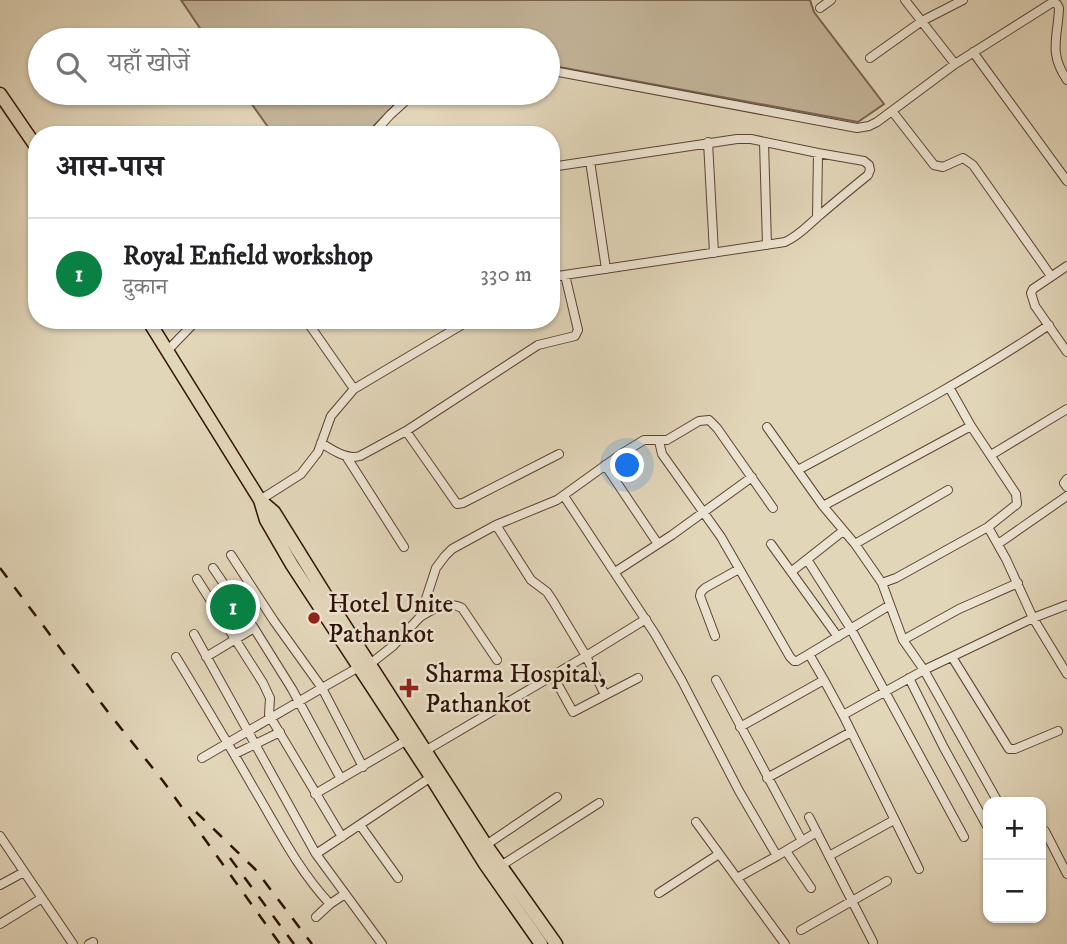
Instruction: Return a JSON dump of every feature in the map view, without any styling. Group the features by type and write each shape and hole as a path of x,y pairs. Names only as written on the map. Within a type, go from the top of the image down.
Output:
{"main road":[{"path":"0,94 28,135"},
{"path":"154,329 260,500 274,512 407,740 485,864 541,944"},
{"path":"364,665 556,944"}],"street":[{"path":"820,8 831,0"},
{"path":"905,0 955,64"},
{"path":"870,58 922,21 963,0"},
{"path":"560,72 858,128 869,126 892,111 955,64 1050,2 1058,6 1055,53 1067,80"},
{"path":"973,52 1067,181"},
{"path":"380,126 401,105"},
{"path":"892,111 934,165 943,167 963,158 973,165 1051,276"},
{"path":"560,166 708,142 751,139 864,161 870,170 868,175 817,217 808,228 793,238 767,246 560,276"},
{"path":"708,142 714,253"},
{"path":"764,142 767,246"},
{"path":"817,217 818,153"},
{"path":"590,161 606,269"},
{"path":"1067,266 1031,293 1035,306 1067,352"},
{"path":"321,443 346,456 360,456 407,430 538,345 578,334 565,275"},
{"path":"798,470 949,387 1049,325"},
{"path":"168,350 188,329"},
{"path":"312,329 354,389"},
{"path":"260,500 301,474 313,460 331,416 354,389 455,329"},
{"path":"882,583 896,578 988,527 1017,504 1016,494 949,387"},
{"path":"991,455 1067,409"},
{"path":"420,617 433,574 452,549 496,525 557,500 644,440 667,440 699,421 709,420 717,428 773,508"},
{"path":"823,506 971,426"},
{"path":"767,427 882,583 903,640 924,670 995,797"},
{"path":"407,430 457,504 559,454"},
{"path":"659,441 662,454 721,537 792,659 797,661 890,605"},
{"path":"346,456 404,547"},
{"path":"606,465 658,544"},
{"path":"615,572 752,477"},
{"path":"1067,479 1067,487"},
{"path":"855,544 948,490"},
{"path":"564,496 646,619 777,856"},
{"path":"998,544 1067,496"},
{"path":"496,525 531,580 547,592 553,601 586,656 605,695"},
{"path":"988,527 1033,618 1067,674"},
{"path":"792,572 844,531"},
{"path":"771,544 838,637"},
{"path":"231,555 322,688 363,767"},
{"path":"808,561 851,629 964,837"},
{"path":"213,568 299,701 341,779"},
{"path":"715,636 700,596 701,592 738,569"},
{"path":"197,579 268,692 270,717 342,837"},
{"path":"903,640 959,609 1018,583"},
{"path":"202,758 364,665 393,646 420,617 434,608 454,604 462,608 497,660"},
{"path":"843,715 924,670 1033,618 1067,605"},
{"path":"425,751 646,619"},
{"path":"206,657 254,628"},
{"path":"194,634 316,854 382,944"},
{"path":"809,654 852,732 919,869"},
{"path":"176,657 287,846 319,893 330,904"},
{"path":"952,657 1009,749 1058,731"},
{"path":"553,676 573,712 638,678"},
{"path":"909,678 983,819"},
{"path":"716,680 802,841"},
{"path":"740,727 824,680"},
{"path":"234,754 280,732"},
{"path":"767,778 852,732"},
{"path":"316,794 407,740"},
{"path":"316,854 431,777"},
{"path":"486,845 557,797"},
{"path":"502,865 599,803"},
{"path":"809,817 873,942"},
{"path":"829,856 894,820"},
{"path":"696,822 782,943"},
{"path":"360,825 398,878"},
{"path":"737,878 817,832"},
{"path":"1046,833 1067,874"},
{"path":"0,836 73,944"},
{"path":"786,851 811,888"},
{"path":"659,893 719,854"},
{"path":"0,885 24,872"},
{"path":"800,930 887,881"},
{"path":"316,917 345,894"},
{"path":"0,924 42,898"}],"shaded area":[{"path":"181,0 810,0 814,12 884,104 858,122 560,67 560,28 200,28"},
{"path":"252,105 394,105 374,126 267,126"}],"railway":[{"path":"0,568 163,781 280,944"},
{"path":"196,812 255,869 312,944"},
{"path":"230,858 294,944"}],"place":[{"name":"Royal Enfield workshop","path":"233,607"},
{"name":"Hotel Unite Pathankot","path":"314,618"},
{"name":"Sharma Hospital, Pathankot","path":"409,688"}]}
